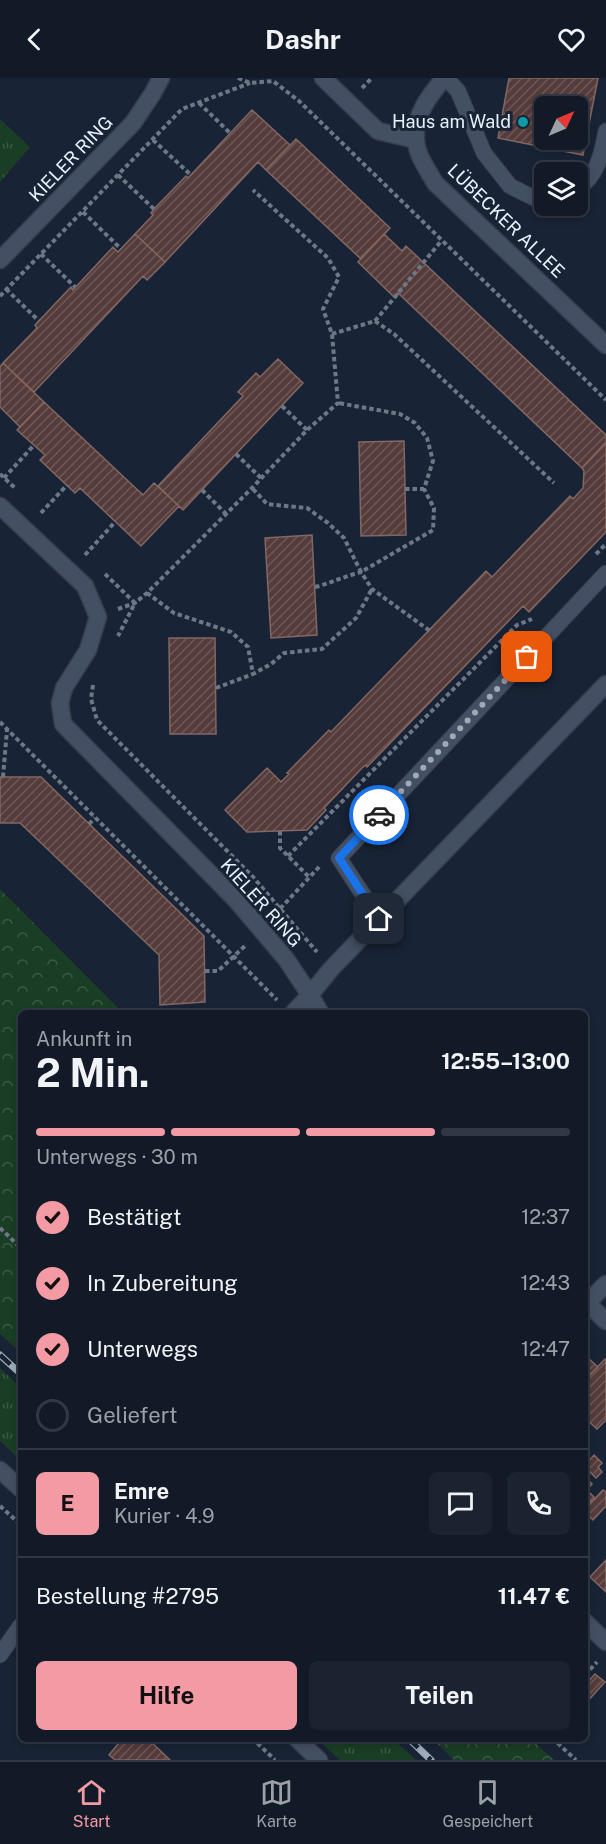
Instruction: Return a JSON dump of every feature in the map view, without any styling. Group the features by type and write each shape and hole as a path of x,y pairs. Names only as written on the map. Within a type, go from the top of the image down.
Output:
{"street":[{"name":"KIELER RING","path":"0,260 133,123 161,78"},
{"path":"322,78 378,131 416,140 419,115 431,94 445,78"},
{"name":"LÜBECKER ALLEE","path":"416,140 422,160 435,183 606,345"},
{"path":"0,506 85,586 98,617"},
{"name":"KIELER RING","path":"98,617 88,650 64,688 60,703 63,724 242,907 286,959 319,1010"},
{"path":"287,1009 309,995 331,969 606,684"},
{"path":"588,1300 606,1284"},
{"path":"588,1304 606,1321"},
{"path":"0,1470 18,1486"},
{"path":"588,1625 606,1642"},
{"path":"300,1742 319,1760"}],"lane":[{"path":"445,78 458,91 484,153 510,186 534,198"},
{"path":"588,179 600,163 606,131"},
{"path":"379,919 339,858 606,573"},
{"path":"0,1655 18,1629"}],"path":[{"path":"238,78 250,83"},
{"path":"0,296 182,109 250,83 273,81 299,101 606,400"},
{"path":"199,103 230,133"},
{"path":"153,140 191,175"},
{"path":"118,175 154,209"},
{"path":"253,190 328,258 339,277 323,309 332,334 338,403"},
{"path":"83,212 121,249"},
{"path":"332,334 375,321 442,240"},
{"path":"41,254 75,287"},
{"path":"6,290 39,321"},
{"path":"375,321 394,334 554,483"},
{"path":"98,617 135,603 147,593 262,479 307,430 338,403"},
{"path":"315,587 360,572 433,530 434,508 424,489 433,461 427,438 415,423 400,414 338,403"},
{"path":"282,406 307,430"},
{"path":"4,477 34,446"},
{"path":"236,454 262,479"},
{"path":"41,513 67,485"},
{"path":"252,489 267,504 307,508 328,523 344,538 360,572 372,589 430,631"},
{"path":"405,489 424,489"},
{"path":"202,490 226,514"},
{"path":"85,555 115,522"},
{"path":"590,560 606,544"},
{"path":"216,688 254,674 272,664 284,653 322,649 356,618 372,589"},
{"path":"147,593 174,613 231,632 248,647 254,674"},
{"path":"116,640 135,603"},
{"path":"288,856 517,625 534,618"},
{"path":"94,683 91,699 97,720 253,877 331,969"},
{"path":"0,722 287,1009"},
{"path":"3,777 8,730"},
{"path":"89,824 95,818"},
{"path":"280,831 280,848 310,878"},
{"path":"159,892 164,887"},
{"path":"0,1228 18,1245"},
{"path":"0,1506 18,1522"},
{"path":"256,1742 275,1760"},
{"path":"556,1742 576,1760"}],"green space":[{"path":"0,119 30,147 0,182"},
{"path":"0,889 120,1010 18,1010 18,1350 0,1334"},
{"path":"0,1368 18,1385 18,1458 0,1441"},
{"path":"320,1742 396,1742 416,1760 340,1760"},
{"path":"435,1742 534,1742 554,1760 454,1760"}],"building":[{"name":"Haus am Wald","path":"509,78 598,78 588,129 588,96 534,96 534,145 498,138"},
{"path":"252,110 290,145 266,170 258,162 165,262 135,234 153,215 151,213 154,209 186,176 188,178"},
{"path":"296,139 390,228 361,259 266,170"},
{"name":"Haus am Wald","path":"558,150 584,150 583,155"},
{"path":"135,234 165,262 147,280 143,276 34,392 3,363 37,328 35,325 71,287 73,290 113,247 118,252"},
{"path":"384,234 402,251 406,246 606,435 606,442 582,468 398,293 394,297 358,262"},
{"path":"278,359 303,383 183,510 158,486 243,396 238,392 256,373 260,377"},
{"path":"3,363 44,402 20,427 0,407 0,367"},
{"path":"44,402 143,495 154,483 179,506 141,546 80,488 75,493 40,460 45,455 17,430"},
{"path":"404,441 406,535 361,536 359,442"},
{"path":"606,442 606,532 529,612 523,606 367,767 366,765 362,768 324,808 326,810 307,830 247,832 225,810 267,768 281,782 289,774 287,773 329,730 331,732 486,571 492,577 570,496 573,499 583,488 584,471 582,468"},
{"path":"312,535 317,635 271,638 265,538"},
{"path":"169,638 215,638 216,734 170,734"},
{"path":"0,777 41,777 204,936 205,1002 160,1005 159,955 20,823 0,823"},
{"path":"588,1358 598,1367 588,1377"},
{"path":"605,1359 606,1420 597,1429 588,1421 588,1377"},
{"path":"594,1455 602,1463 598,1467 602,1472 596,1478 588,1470 588,1462"},
{"path":"603,1490 606,1492 606,1506 593,1520 588,1515 588,1506"},
{"path":"588,1491 594,1497 588,1504"},
{"path":"606,1560 606,1592 590,1577"},
{"path":"595,1674 605,1682 588,1701 588,1682"},
{"path":"120,1742 151,1742 170,1760 115,1760 109,1755"}],"railway":[{"path":"0,1355 18,1371"},
{"path":"412,1742 431,1760"}],"way so far":[{"path":"379,815 527,657"}],"place":[{"name":"Haus am Wald","path":"523,122"}],"route":[{"path":"379,815 339,858 379,919"}]}
